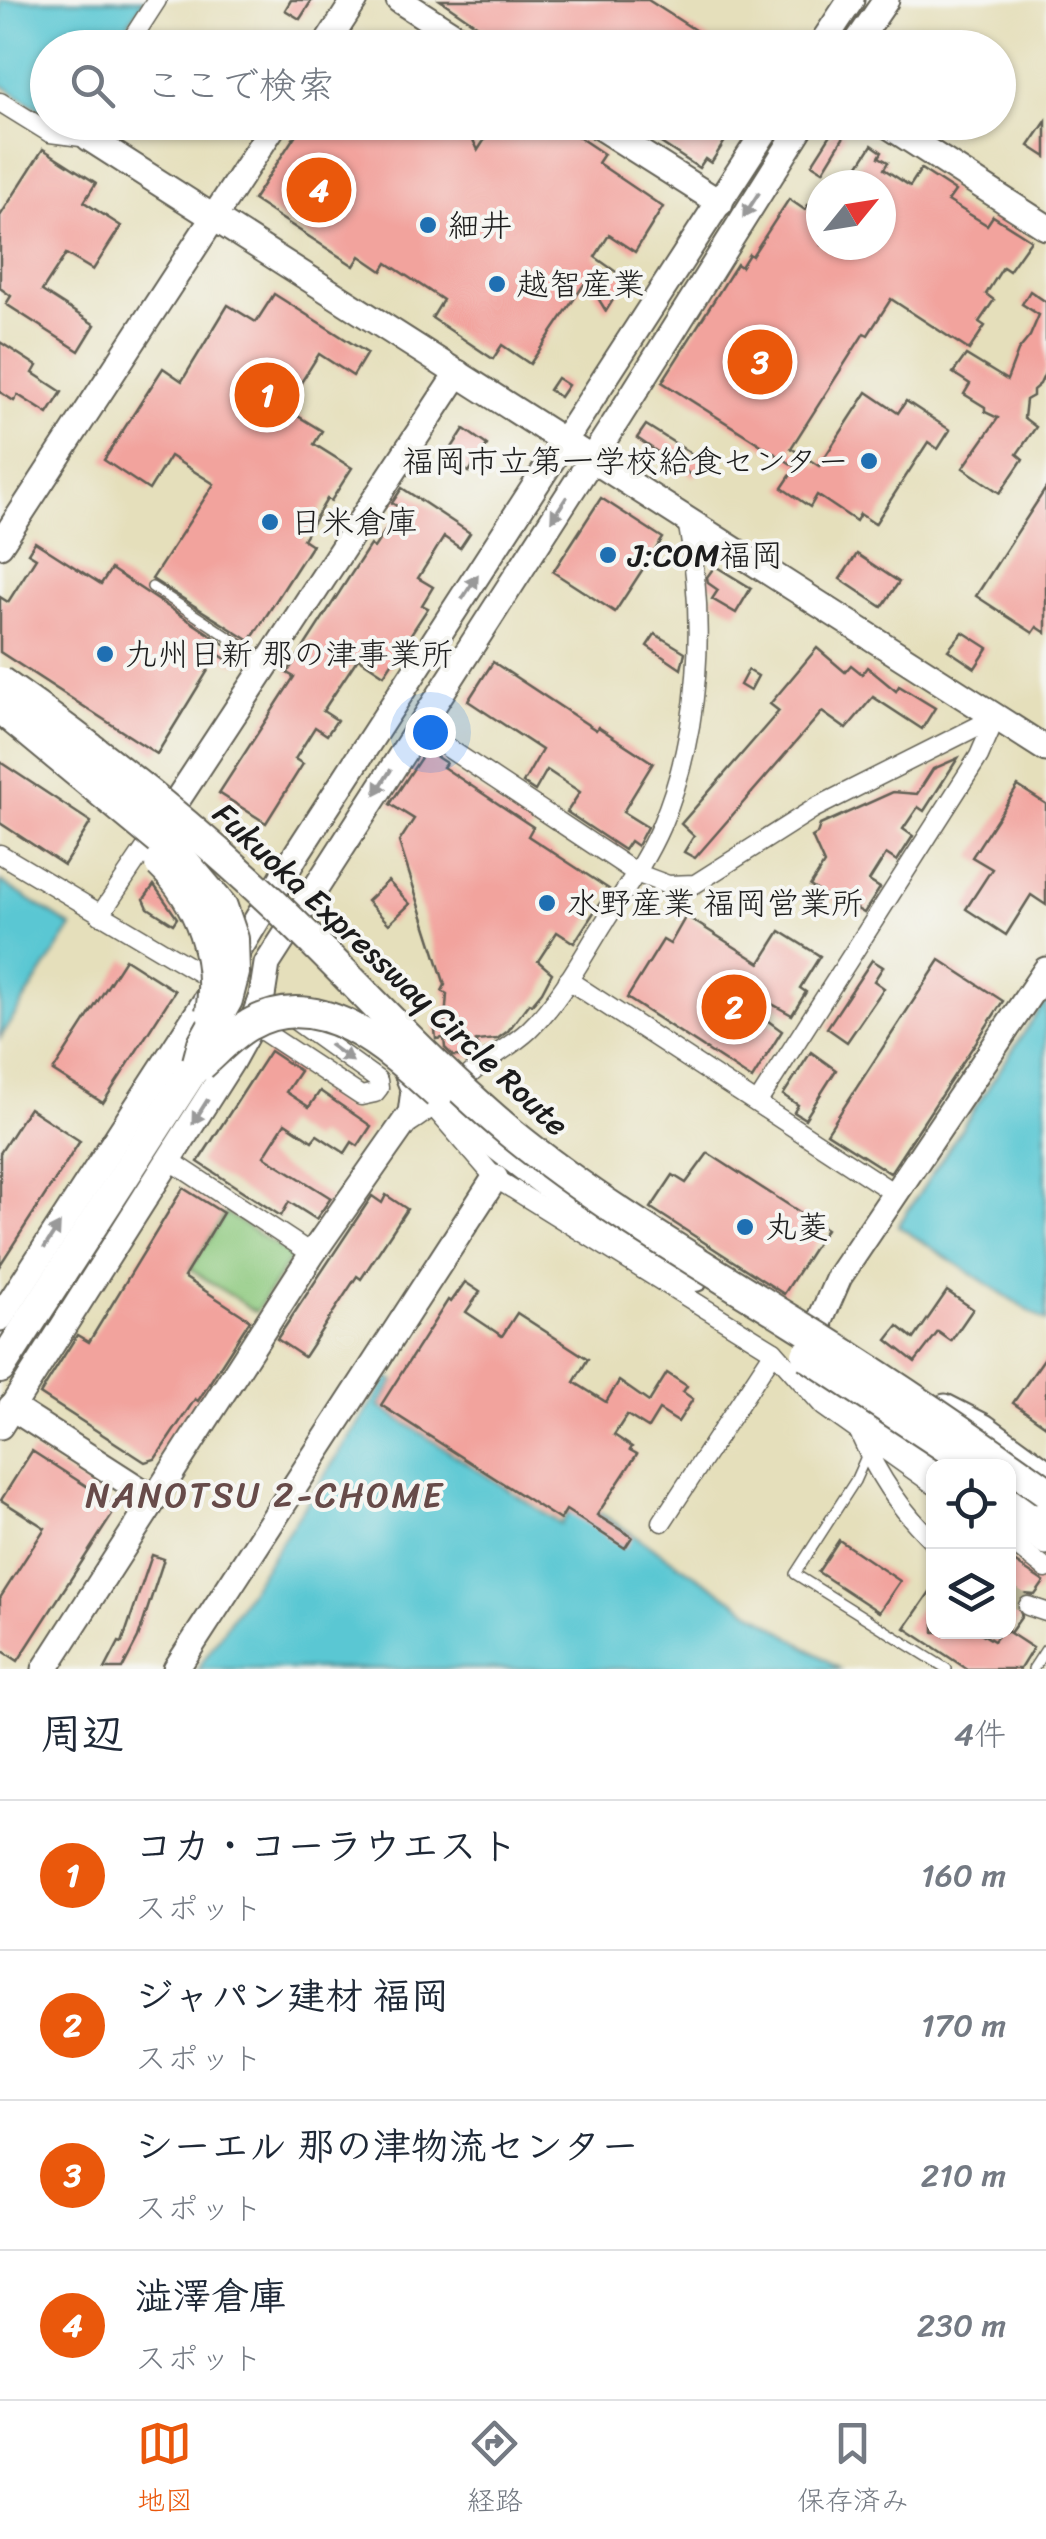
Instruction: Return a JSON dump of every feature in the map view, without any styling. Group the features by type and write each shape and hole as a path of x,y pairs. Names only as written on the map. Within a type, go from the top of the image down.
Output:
{"highway":[{"name":"Fukuoka Expressway Circle Route","path":"0,682 102,758 231,866 512,1134 636,1224 800,1325 1046,1491"},
{"name":"Fukuoka Expressway Circle Route","path":"0,692 63,735 204,848 521,1148 746,1316 965,1459"},
{"path":"0,708 180,856 222,907 233,939 234,973 227,1000 193,1069 0,1366"},
{"path":"0,729 127,831 168,870 196,912 211,956 214,992 193,1069"},
{"path":"0,1366 14,1321 193,1069 238,1032 264,1018 293,1012 340,1021 391,1053 525,1167 600,1221 691,1274"},
{"path":"193,1069 240,1033 274,1018 312,1018 354,1030 382,1046 523,1165 630,1238 678,1268 800,1325"},
{"path":"1016,1495 1046,1516"}],"street":[{"path":"138,30 157,0"},
{"path":"336,30 355,0"},
{"path":"399,0 446,30"},
{"path":"831,30 851,0"},
{"path":"865,30 886,0"},
{"path":"0,102 30,121"},
{"path":"101,140 214,218 1046,750"},
{"path":"0,545 264,140"},
{"path":"620,140 720,204"},
{"path":"14,1321 216,982 760,140"},
{"path":"154,1499 5,1416 171,1161 252,1024 268,964 319,879 592,459 793,140"},
{"path":"912,140 1044,221"},
{"path":"100,915 458,373"},
{"path":"393,1135 527,1032 568,980 660,828 680,774 691,717 698,632 687,520"},
{"path":"0,692 172,808 204,836 298,946 369,1009 433,1108 495,1178 774,1351 824,1407 926,1479"},
{"path":"418,728 636,873 668,885 695,884 816,808 996,718"},
{"path":"758,1102 979,756 996,718"},
{"path":"0,854 216,982"},
{"path":"1046,970 920,1161 872,1224 826,1301 818,1322 822,1342 984,1426 1046,1472"},
{"path":"568,980 894,1193"},
{"path":"252,1024 362,1096 369,1097 379,1088 378,1080 262,996"},
{"path":"44,1669 312,1254 411,1113 414,1090 402,1060"},
{"path":"171,1161 312,1254"},
{"path":"176,1669 495,1178"},
{"path":"872,1224 850,1248 814,1309 806,1343 822,1383 840,1400 928,1459"},
{"path":"662,1522 774,1351"},
{"path":"860,1434 880,1478 926,1534"},
{"path":"1016,1520 1046,1542"},
{"path":"1016,1546 1046,1569"}],"lane":[{"path":"152,587 268,663"},
{"path":"868,1452 855,1481 796,1574 947,1669"},
{"path":"1033,1669 1046,1649"}],"green space":[{"path":"226,1213 292,1256 256,1312 190,1269"}],"water":[{"path":"0,0 144,0 124,30 30,30 30,103 0,84"},
{"path":"0,881 72,927 0,1038"},
{"path":"1046,999 1046,1322 898,1226"},
{"path":"389,1377 394,1381 379,1406 561,1524 578,1499 840,1669 198,1669"}],"building":[{"path":"291,0 312,0 300,19 285,10"},
{"path":"440,0 648,0 695,30 484,30"},
{"path":"1046,121 1046,157 1029,146"},
{"path":"292,140 473,140 478,150 484,140 583,140 604,154 598,163 663,207 635,252 609,235 595,257 626,279 606,311 587,280 530,364 502,345 493,359 432,318 443,300 387,263 382,271 360,256 354,266 253,200"},
{"path":"656,140 726,140 711,163 705,159 699,168"},
{"path":"827,140 842,140 824,170 812,164"},
{"path":"872,145 882,152 879,157 888,162 886,170 856,170"},
{"path":"43,149 96,183 84,202 121,226 93,270 66,254 42,291 95,325 79,351 6,304 11,296 0,288 0,216"},
{"path":"921,169 955,191 948,201 987,225 993,216 1031,240 1009,271 1003,267 986,294 994,300 979,322 985,326 969,350 891,299 868,335 864,333 791,448 819,466 867,392 898,413 906,401 950,430 938,449 928,442 875,524 860,514 856,521 817,495 810,507 782,488 796,467 662,382 737,264 741,267 749,254 752,256 789,199 805,210 806,260 896,260 896,177 910,186"},
{"path":"1030,291 1046,302 1046,371 1033,396 1026,400 1024,418 1036,427 1017,454 1023,459 1000,493 963,468 998,418 964,394 970,384 953,373 966,355 1007,380 1039,315 1022,304"},
{"path":"274,294 367,353 353,376 319,354 285,408 322,431 314,444 352,468 303,539 312,545 250,641 152,579 214,484 170,456 149,490 104,460 163,368 182,381 228,305 256,322"},
{"path":"0,342 37,366 33,373 62,392 48,414 18,395 14,401 0,392"},
{"path":"557,378 568,385 560,397 549,390"},
{"path":"646,425 703,461 694,477 637,438"},
{"path":"464,429 487,445 469,472 446,457"},
{"path":"402,488 470,533 460,548 444,537 418,578 433,587 422,605 428,608 384,675 358,658 323,711 337,720 327,735 315,727 295,759 303,764 266,823 219,793 294,677 287,673 370,545 374,548 400,508 392,503"},
{"path":"1046,488 1046,633 1037,627 1033,633 976,596"},
{"name":"J:COM福岡","path":"601,498 663,538 615,612 553,572"},
{"path":"35,542 101,584 111,569 241,655 235,665 218,654 157,754 0,652 0,597 8,602 36,558 28,553"},
{"path":"857,554 899,582 882,607 840,579"},
{"path":"715,566 751,588 736,613 712,599 718,590 708,583 707,577"},
{"path":"963,632 988,648 975,668 948,650"},
{"path":"655,634 685,652 681,669 647,646"},
{"path":"817,648 845,672 851,665 862,674 867,667 896,691 899,686 935,708 922,729 873,697 846,729 822,712 695,858 684,852 694,836 681,824 779,711 770,704"},
{"path":"493,662 653,763 623,812 647,827 637,846 630,841 624,850 567,812 580,792 547,770 535,791 523,783 542,750 468,701"},
{"path":"748,670 758,676 750,691 740,685"},
{"path":"426,750 446,763 443,767 533,827 528,836 609,889 574,943 557,932 538,961 552,973 542,992 508,1031 497,1039 476,1041 479,1051 472,1057 453,1056 445,1048 444,1038 436,1039 434,1020 445,1021 447,994 442,991 445,985 399,842 414,819 390,804"},
{"path":"958,758 924,811 918,807 903,829 913,836 897,861 886,854 869,881 880,888 864,913 857,909 854,914 810,886 824,864 812,837 820,825 893,792 917,794 933,769"},
{"path":"0,762 91,822 64,865 0,823"},
{"path":"1018,786 1046,804 1046,905 1031,895 1006,935 966,909 992,869 972,857"},
{"path":"388,881 410,904 389,924 367,901"},
{"path":"154,885 177,918 173,924 148,908 144,899"},
{"path":"686,916 760,963 780,931 820,956 800,988 806,992 792,1015 761,998 753,1010 782,1031 752,1079 627,998 663,940 670,944"},
{"path":"125,959 175,991 103,1103 53,1071"},
{"path":"872,960 883,967 874,981 884,988 847,1042 827,1028"},
{"path":"940,960 1003,1001 890,1173 827,1133"},
{"path":"270,1051 300,1071 286,1092 309,1107 320,1091 371,1126 358,1146 352,1142 345,1153 317,1135 312,1141 285,1123 264,1156 331,1198 316,1219 289,1202 281,1216 198,1162"},
{"path":"811,1052 836,1070 805,1119 794,1112 798,1105 783,1095"},
{"path":"29,1108 80,1141 0,1265 0,1153"},
{"name":"丸菱","path":"708,1153 826,1229 784,1294 651,1208 673,1175 686,1183"},
{"path":"183,1188 223,1213 184,1277 250,1320 198,1401 195,1399 155,1459 145,1462 40,1394 77,1335 89,1342"},
{"path":"386,1195 407,1209 304,1357 277,1339 372,1196 382,1203"},
{"path":"465,1282 480,1292 466,1312 502,1336 517,1313 588,1359 574,1382 606,1402 619,1381 649,1402 667,1373 687,1386 683,1392 693,1399 678,1422 659,1410 648,1428 627,1415 614,1435 637,1454 597,1515 632,1537 625,1548 566,1510 560,1520 381,1405 448,1300 451,1302"},
{"path":"947,1291 973,1309 951,1341 938,1332 915,1362 887,1340 898,1326 914,1339"},
{"path":"1046,1356 1046,1426 1013,1403"},
{"path":"32,1451 108,1500 112,1515 18,1661 0,1649 0,1598 45,1528 1,1500"},
{"path":"839,1540 900,1581 879,1612 818,1572"},
{"path":"152,1555 164,1559 138,1638 122,1669 105,1669 119,1642 122,1643"},
{"path":"1016,1563 1044,1582 1035,1595 1025,1594 1016,1603"},
{"path":"926,1598 926,1639 994,1641 1016,1637 1033,1648 1020,1669 967,1669 905,1628"},
{"path":"1016,1603 1022,1616 1016,1624"}],"tunnel":[{"path":"1016,1598 1028,1606"}],"place":[{"name":"澁澤倉庫","path":"319,190"},
{"name":"細井","path":"428,225"},
{"name":"越智産業","path":"497,284"},
{"name":"シーエル 那の津物流センター","path":"760,362"},
{"name":"コカ・コーラウエスト","path":"267,395"},
{"name":"福岡市立第一学校給食センター","path":"869,461"},
{"name":"日米倉庫","path":"270,522"},
{"name":"J:COM福岡","path":"608,555"},
{"name":"九州日新 那の津事業所","path":"105,654"},
{"name":"水野産業 福岡営業所","path":"547,903"},
{"name":"ジャパン建材 福岡","path":"734,1007"},
{"name":"丸菱","path":"745,1227"}],"district":[{"name":"NANOTSU 2-CHOME","path":"265,1495"}]}
